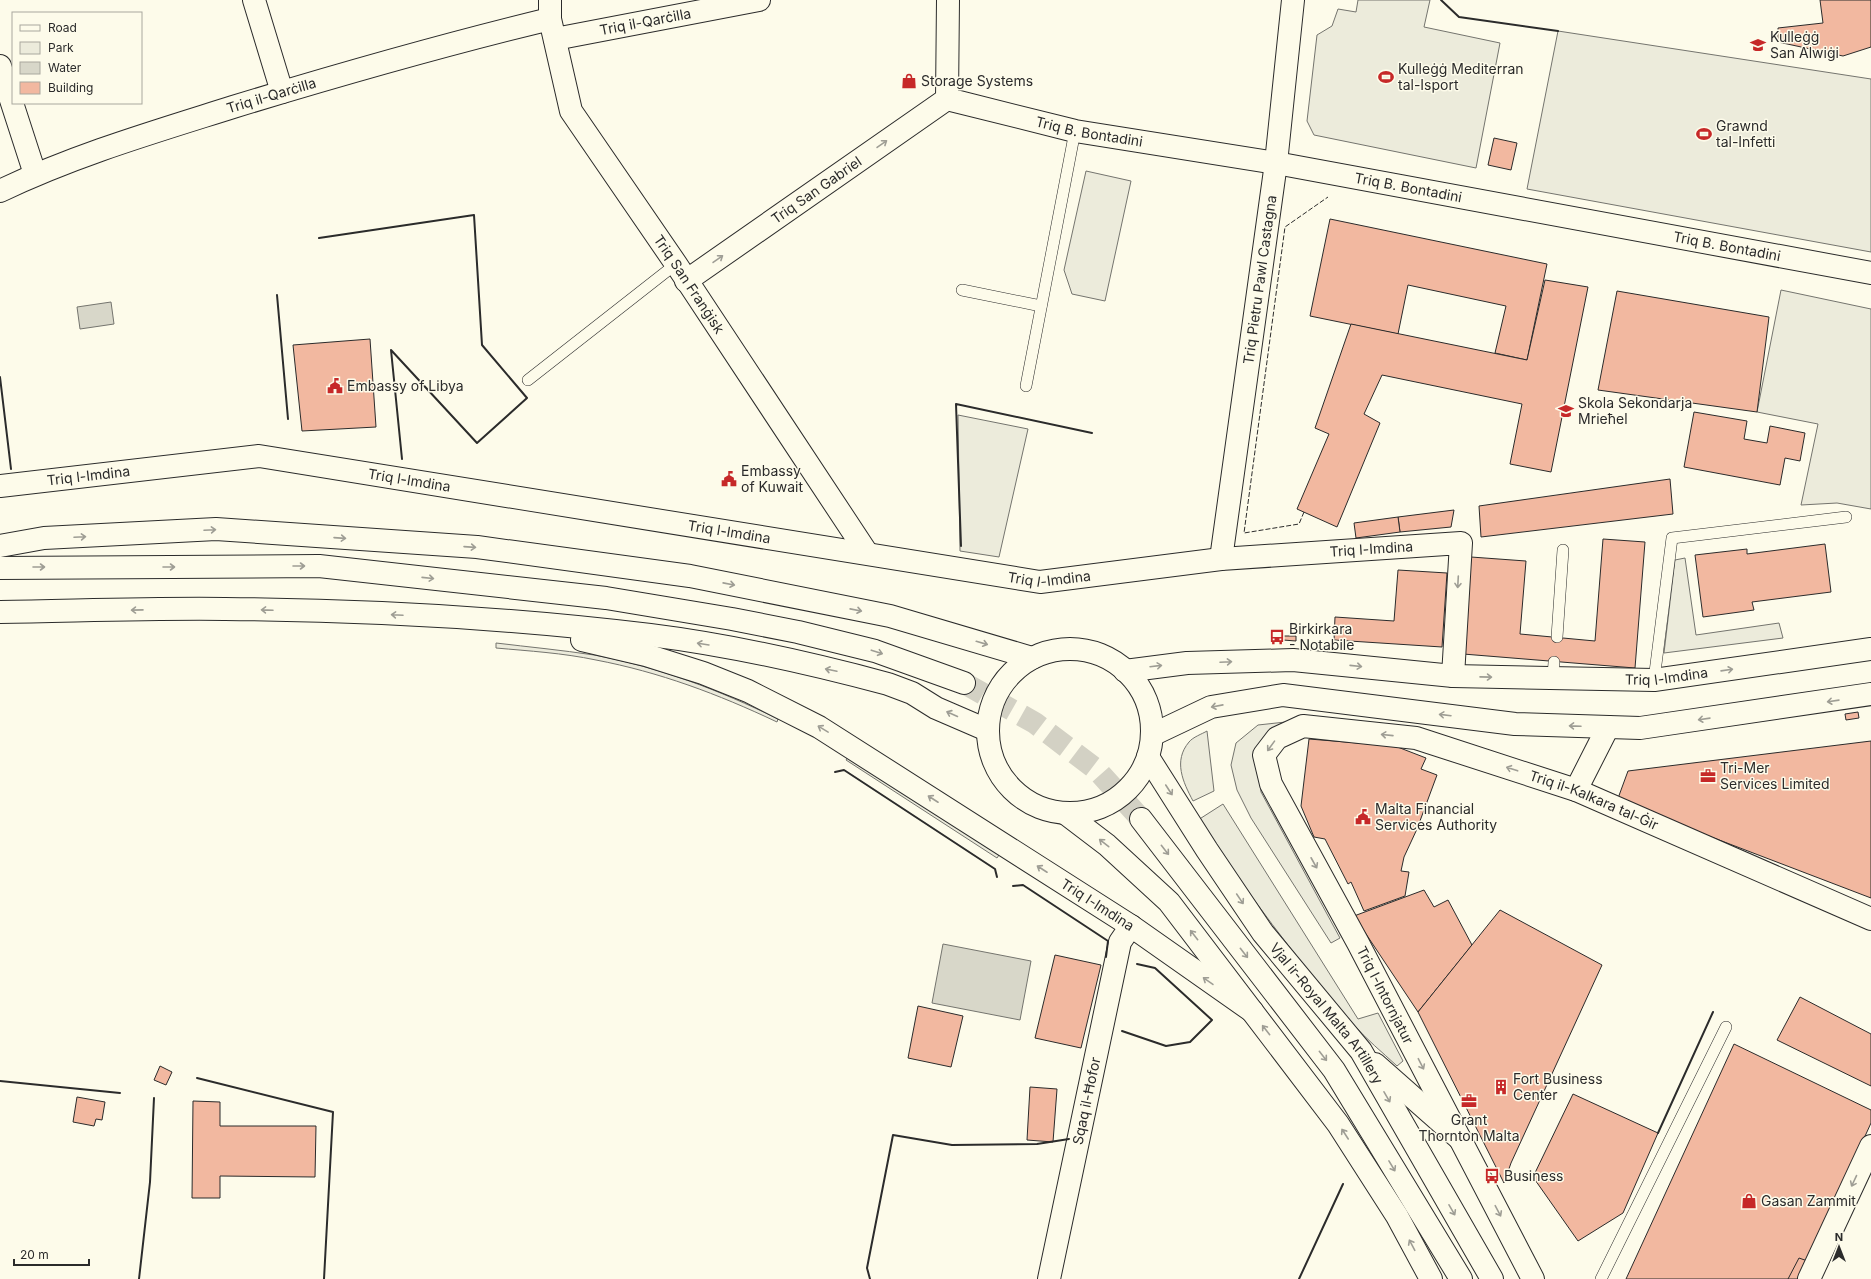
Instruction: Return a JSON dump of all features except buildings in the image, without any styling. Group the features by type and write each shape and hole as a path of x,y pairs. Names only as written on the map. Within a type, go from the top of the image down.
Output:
{"main road":[{"path":"254,0 282,92"},
{"name":"Triq il-Qarċilla","path":"0,191 35,174 114,144 282,92 477,37 552,20 759,0"},
{"path":"947,100 948,0"},
{"name":"Triq Pietru Pawl Castagna","path":"1221,559 1276,163 1293,0"},
{"name":"Triq San Franġisk","path":"552,20 571,111 681,272 867,553"},
{"path":"0,66 12,103"},
{"name":"Triq B. Bontadini","path":"947,100 1075,131 1276,163 1871,273"},
{"name":"Triq San Gabriel","path":"681,272 947,100"},
{"path":"12,104 35,174"},
{"name":"Triq l-Imdina","path":"0,486 259,456 1040,582 1221,559 1461,543 1453,676"},
{"path":"0,546 44,538 216,529 477,547 690,576 890,616 1040,655"},
{"path":"0,568 319,566 606,598 732,619 798,632 875,650 964,683"},
{"name":"Triq l-Imdina","path":"0,612 224,609 478,619 651,635 732,648 856,675 888,684 912,693 936,708 987,730"},
{"name":"Triq l-Imdina","path":"501,622 646,655 703,673 776,704 819,727 861,753 1131,926 1252,1011"},
{"path":"1068,649 1089,651 1108,659 1125,671 1140,690 1149,712 1152,735 1148,757 1138,776 1124,792 1112,800 1086,812 1065,813 1044,809 1025,800 1009,787 997,770 990,751 987,730 993,701 1008,676 1040,655 1068,649"},
{"name":"Triq l-Imdina","path":"1125,671 1188,663 1286,660 1453,676 1554,670 1654,680 1871,650"},
{"path":"1152,735 1211,707 1283,695 1515,724 1640,728 1871,694"},
{"name":"Triq il-Kalkara tal-Ġir","path":"1303,726 1416,738 1576,790 1871,919"},
{"name":"Triq l-Intornjatur","path":"1303,726 1277,738 1264,756 1271,784 1358,943 1533,1279"},
{"path":"1576,790 1608,727"},
{"name":"Vjal ir-Royal Malta Artillery","path":"1148,757 1207,850 1263,933 1361,1051 1492,1279"},
{"path":"1065,813 1107,845 1169,902 1338,1124 1397,1216 1431,1279"},
{"name":"Vjal ir-Royal Malta Artillery","path":"1140,819 1334,1070 1461,1279"},
{"name":"Sqaq il-Ħofor","path":"1049,1279 1120,942 1131,926"},
{"path":"1361,1051 1460,1139"},
{"path":"1809,1279 1871,1146"}],"lane":[{"path":"1026,386 1075,131"},
{"path":"528,380 681,272"},
{"path":"962,290 1041,306"},
{"path":"1654,680 1672,538 1846,517"},
{"path":"1556,637 1563,550"},
{"path":"1600,1279 1726,1027"}],"green space":[{"path":"1358,0 1430,0 1424,27 1500,43 1476,168 1314,135 1307,121 1317,35 1332,26 1338,9 1356,12"},
{"name":"Grawnd tal-Infetti","path":"1558,31 1871,79 1871,252 1527,189"},
{"path":"1086,171 1131,181 1105,301 1072,294 1064,270"},
{"path":"1781,290 1871,309 1871,509 1837,503 1801,505 1818,424 1757,412"},
{"path":"958,415 1028,429 999,557 960,551"},
{"path":"1685,558 1696,635 1779,623 1783,638 1664,653 1675,560"},
{"path":"496,643 594,655 642,666 711,689 778,719 777,722 710,693 643,671 596,660 546,652 496,648"},
{"path":"1295,721 1270,729 1256,753 1261,792 1340,938 1331,943 1251,818 1237,790 1231,765 1236,743 1258,725"},
{"path":"1207,731 1214,791 1193,801 1181,772 1181,757 1184,749 1191,740"},
{"path":"848,757 999,855 997,858 846,760"},
{"path":"1223,804 1358,1019 1378,1013 1403,1061 1397,1066 1358,1030 1311,975 1234,872 1198,820"}],"water":[{"path":"111,302 114,324 80,329 77,307"},
{"path":"943,944 1031,961 1020,1020 932,1003"}],"tunnel":[{"path":"964,683 1035,723 1097,770 1141,819"}],"fence":[{"path":"1304,512 1299,524 1244,533 1285,227 1328,197"}],"wall":[{"path":"1441,0 1459,17 1558,31"},
{"path":"319,238 474,215 482,345 527,398 477,443 391,350 402,459"},
{"path":"277,295 288,419"},
{"path":"0,377 11,469"},
{"path":"961,546 956,404 1092,433"},
{"path":"835,772 844,770 995,869 997,877"},
{"path":"1013,886 1023,885 1108,941 1106,957"},
{"path":"1122,1031 1166,1046 1190,1042 1212,1020 1155,968 1137,964"},
{"path":"1658,1133 1713,1012"},
{"path":"197,1078 333,1112 324,1279"},
{"path":"0,1081 120,1093"},
{"path":"139,1279 150,1182 154,1098"},
{"path":"870,1279 867,1268 893,1135 952,1145 1037,1144 1069,1139"},
{"path":"1299,1279 1343,1184"}],"place":[{"name":"Kulleġġ San Alwiġi","path":"1758,45"},
{"name":"Kulleġġ Mediterran tal-Isport","path":"1386,77"},
{"name":"Storage Systems","path":"909,81"},
{"name":"Grawnd tal-Infetti","path":"1704,134"},
{"name":"Embassy of Libya","path":"335,386"},
{"name":"Skola Sekondarja Mrieħel","path":"1566,411"},
{"name":"Embassy of Kuwait","path":"729,479"},
{"name":"Birkirkara - Notabile","path":"1277,637"},
{"name":"Tri-Mer Services Limited","path":"1708,776"},
{"name":"Malta Financial Services Authority","path":"1363,817"},
{"name":"Fort Business Center","path":"1501,1087"},
{"name":"Grant Thornton Malta","path":"1469,1101"},
{"name":"Business","path":"1492,1176"},
{"name":"Gasan Zammit","path":"1749,1201"}]}
